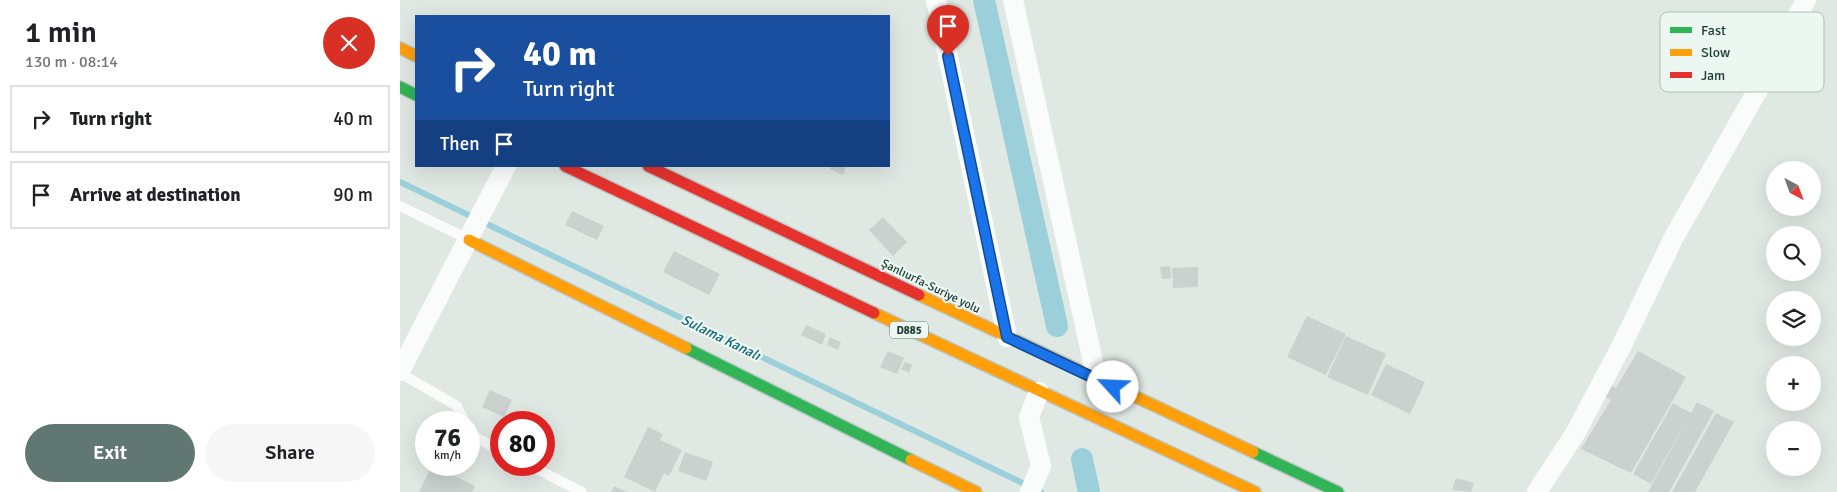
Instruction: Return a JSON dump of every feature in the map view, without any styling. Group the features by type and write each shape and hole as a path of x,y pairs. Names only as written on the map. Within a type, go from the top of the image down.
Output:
{"main road":[{"path":"400,48 415,56"},
{"path":"400,87 415,94"},
{"name":"D885","path":"567,167 1039,392 1255,492"},
{"name":"Şanlıurfa-Suriye yolu","path":"650,167 1338,492"},
{"path":"471,236 976,492"}],"street":[{"path":"936,0 1007,337"},
{"path":"1013,0 1098,380"},
{"path":"1800,12 1806,0"},
{"path":"1537,492 1576,432 1622,345 1674,237 1757,92"},
{"path":"400,372 506,167"},
{"path":"1030,492 1041,466 1029,417 1039,392"}],"lane":[{"path":"400,206 471,236"},
{"path":"400,372 457,406 460,411"},
{"path":"551,476 582,492"}],"building":[{"path":"831,167 846,167 843,175 830,169"},
{"path":"572,211 604,226 597,240 565,225"},
{"path":"883,217 907,242 893,256 869,230"},
{"path":"674,251 720,274 709,295 663,272"},
{"path":"1170,266 1171,278 1162,279 1160,267"},
{"path":"1198,267 1198,287 1173,288 1172,268"},
{"path":"1307,316 1346,334 1326,375 1287,357"},
{"path":"806,325 826,334 822,345 801,335"},
{"path":"1346,336 1386,354 1368,395 1327,377"},
{"path":"830,337 841,342 838,350 827,345"},
{"path":"888,351 904,358 897,374 880,367"},
{"path":"1638,351 1686,377 1631,473 1581,449 1611,400 1604,396 1610,385 1616,388"},
{"path":"905,362 912,365 909,373 901,369"},
{"path":"1386,364 1425,382 1410,414 1371,395"},
{"path":"490,390 512,400 507,411 491,411 482,407"},
{"path":"1697,402 1714,411 1669,492 1648,492"},
{"path":"1673,403 1691,413 1651,484 1633,474"},
{"path":"1716,413 1734,422 1695,492 1672,492"},
{"path":"648,427 663,434 660,440 682,450 669,476 664,473 655,492 624,477"},
{"path":"685,452 713,462 706,481 678,471"},
{"path":"427,476 455,476 475,486 472,492 419,492"},
{"path":"1456,478 1474,483 1471,492 1452,490"},
{"path":"614,486 627,492 611,492"}],"waterway":[{"path":"984,0 1057,326"},
{"name":"Sulama Kanalı","path":"400,182 1041,492"},
{"path":"1082,459 1089,492"}],"traffic: fast":[{"path":"400,87 415,94"},
{"path":"686,348 911,460"},
{"path":"1253,452 1338,492"}],"traffic: slow":[{"path":"400,48 415,56"},
{"path":"469,240 686,348"},
{"path":"919,295 1253,452"},
{"path":"874,313 1255,492"},
{"path":"911,460 976,492"}],"traffic: jam":[{"path":"567,167 874,313"},
{"path":"650,167 919,295"}],"route":[{"path":"948,56 1007,337 1113,387"}]}
